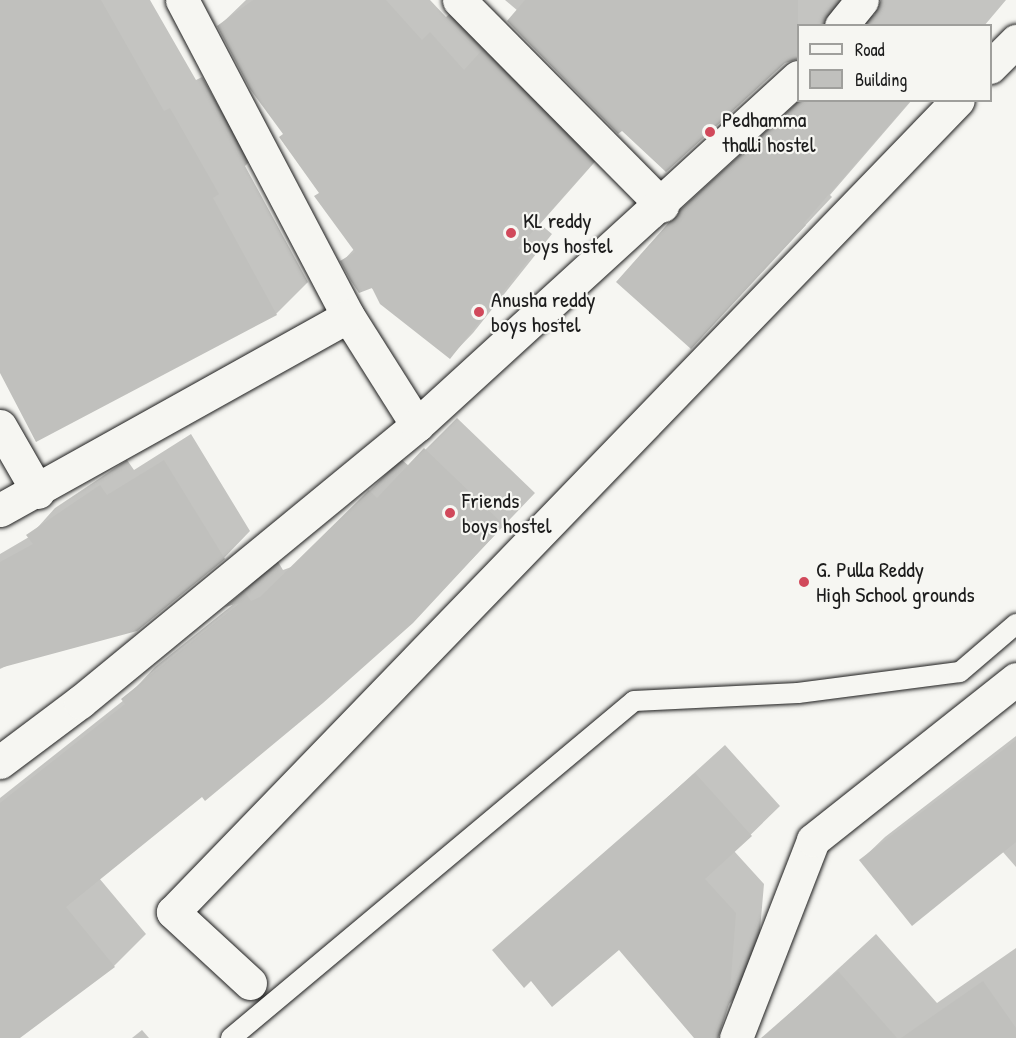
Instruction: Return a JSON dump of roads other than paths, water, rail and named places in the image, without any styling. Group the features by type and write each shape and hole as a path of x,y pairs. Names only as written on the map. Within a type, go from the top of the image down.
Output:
{"street":[{"path":"182,0 348,316 417,425"},
{"path":"459,0 663,205"},
{"path":"843,24 862,0"},
{"path":"992,65 1016,41"},
{"path":"0,762 80,702 417,425 663,205 797,78"},
{"path":"250,983 173,912 956,102"},
{"path":"0,510 38,492 348,316"},
{"path":"0,426 38,492"},
{"path":"736,1038 813,840 1016,679"}],"lane":[{"path":"231,1038 634,701 798,693 960,672 1016,624"}],"place":[{"name":"Pedhamma thalli hostel","path":"710,132"},
{"name":"KL reddy boys hostel","path":"511,233"},
{"name":"Anusha reddy boys hostel","path":"479,312"},
{"name":"Friends boys hostel","path":"450,513"},
{"name":"G. Pulla Reddy High School grounds","path":"804,582"}]}
